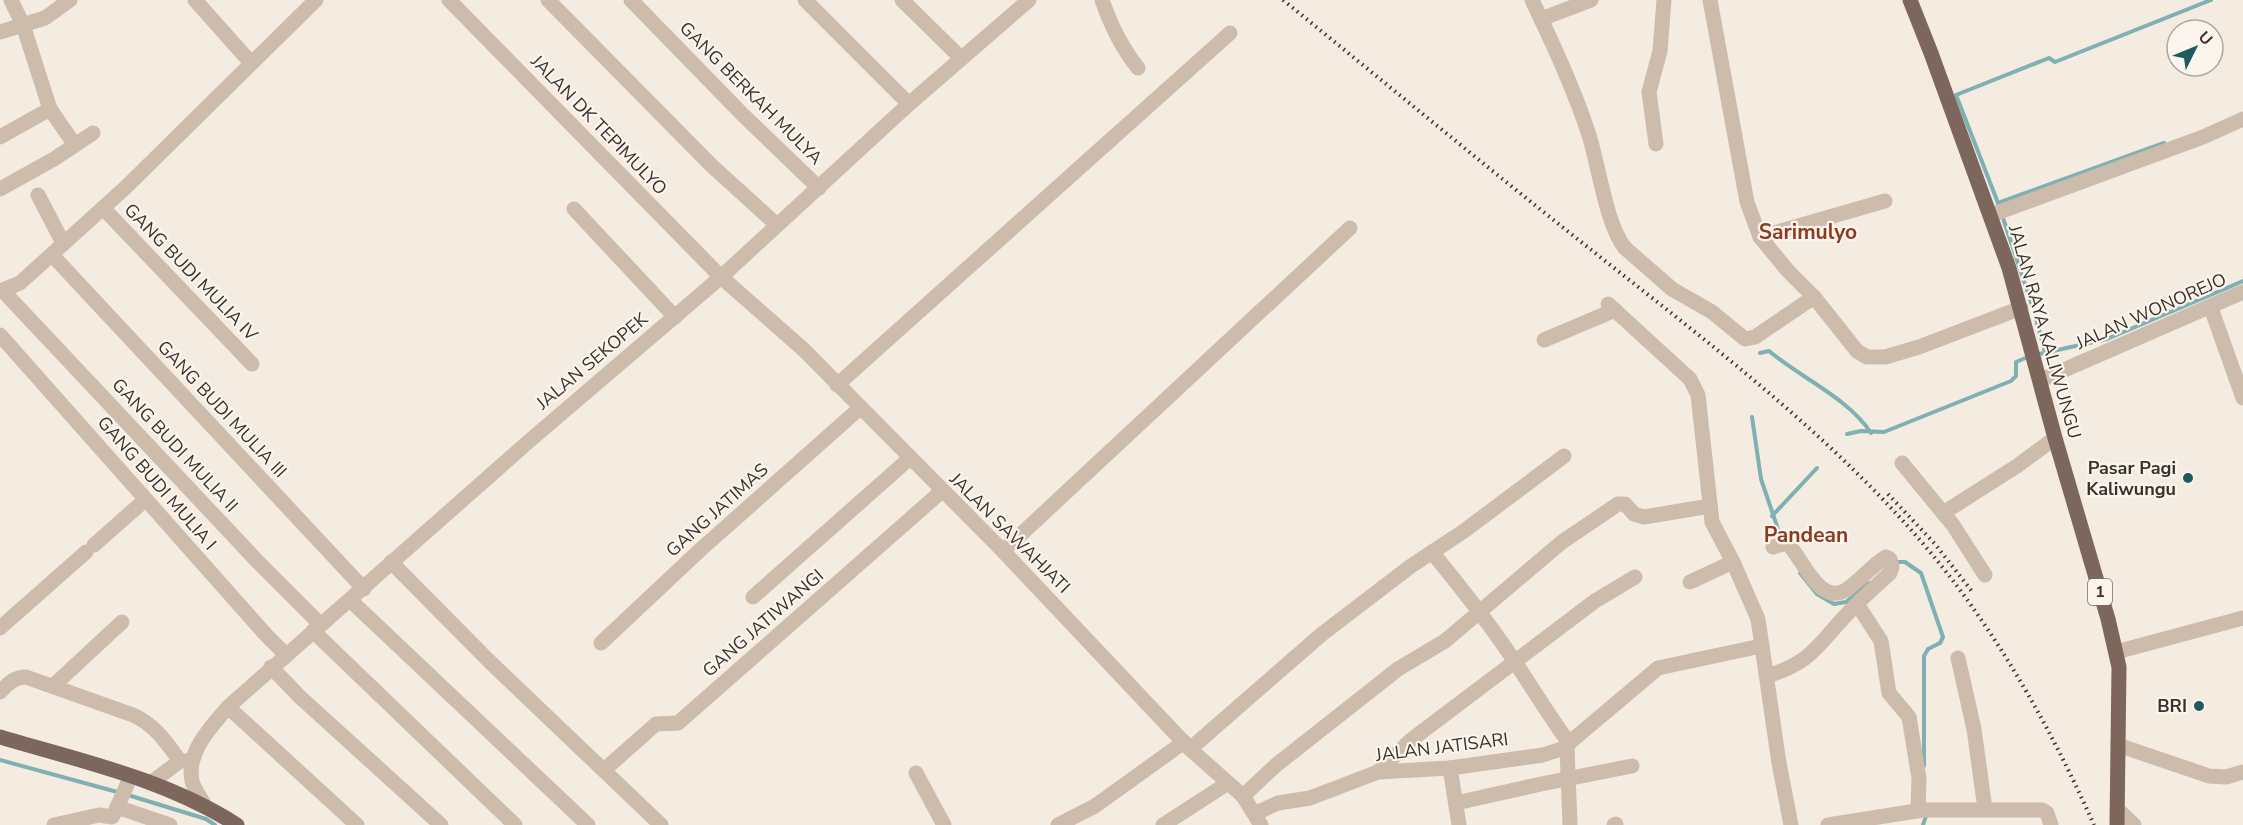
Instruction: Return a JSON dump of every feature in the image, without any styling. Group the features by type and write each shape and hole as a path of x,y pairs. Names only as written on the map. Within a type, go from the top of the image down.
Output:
{"main road":[{"name":"JALAN RAYA KALIWUNGU","path":"1910,0 2000,212 2021,308 2055,438 2116,652 2120,700 2117,825"},
{"path":"0,738 152,782 205,806 220,821 237,825"}],"street":[{"path":"11,0 23,25 50,109 75,145"},
{"path":"0,32 52,15 70,0"},
{"path":"195,0 252,63"},
{"path":"1,291 20,283 103,208 316,0"},
{"name":"JALAN DK TEPIMULYO","path":"449,0 721,277"},
{"path":"548,0 712,166 777,225"},
{"name":"GANG BERKAH MULYA","path":"631,0 697,69 811,180"},
{"path":"805,0 909,104"},
{"path":"902,0 961,58"},
{"name":"JALAN SEKOPEK","path":"186,761 228,707 271,667 364,589 391,562 721,277 777,225 811,180 909,104 1029,0"},
{"path":"1102,0 1113,31 1138,68"},
{"path":"1532,0 1588,132 1612,222 1625,248 1672,289 1712,312 1745,339 1755,337 1814,297"},
{"path":"1541,19 1591,0"},
{"path":"1656,144 1649,92 1660,51 1664,0"},
{"path":"1710,0 1747,202 1760,237 1814,297 1857,351 1867,357 1877,358 1919,347 2021,308"},
{"path":"837,385 1230,33"},
{"path":"0,137 50,109"},
{"path":"2000,212 2203,137 2243,119"},
{"path":"0,189 93,133"},
{"path":"38,195 63,243"},
{"path":"1760,237 1885,201"},
{"name":"GANG BUDI MULIA IV","path":"103,208 252,364"},
{"path":"574,209 675,317"},
{"path":"1003,551 1350,228"},
{"name":"GANG BUDI MULIA III","path":"52,255 364,589"},
{"name":"JALAN SAWAHJATI","path":"721,277 804,351 1003,551 1187,746 1243,796 1258,819"},
{"name":"GANG BUDI MULIA II","path":"1,291 317,627 515,825"},
{"name":"JALAN WONOREJO","path":"2040,380 2211,308 2243,292"},
{"path":"1544,340 1611,307 1695,386 1700,404 1712,522 1733,562 1758,619 1791,825"},
{"path":"2211,308 2243,399"},
{"name":"GANG BUDI MULIA I","path":"0,335 145,500 286,655"},
{"name":"GANG JATIMAS","path":"601,643 699,551 860,408"},
{"path":"1943,513 2017,466 2055,438"},
{"path":"1058,825 1095,806 1187,746 1322,634 1564,456"},
{"path":"753,597 910,458"},
{"path":"1902,463 1943,513 1985,575"},
{"name":"GANG JATIWANGI","path":"604,770 656,724 678,723 942,491"},
{"path":"0,628 145,500"},
{"path":"1243,796 1275,766 1398,669 1445,642 1562,542 1618,504 1625,504 1634,514 1644,517 1710,506"},
{"path":"1767,676 1787,670 1807,658 1857,604 1890,573 1892,565 1886,557 1849,588 1840,594 1831,594 1816,582 1792,547 1779,544"},
{"path":"1432,552 1479,611 1515,662 1568,745 1567,779 1570,825"},
{"path":"391,562 489,661 661,825"},
{"path":"1690,582 1733,562"},
{"path":"1378,772 1411,740 1595,601 1635,577"},
{"path":"350,600 588,825"},
{"path":"1857,604 1881,641 1888,693 1909,717 1925,810"},
{"path":"2116,652 2243,618"},
{"path":"53,686 122,622"},
{"path":"1568,745 1658,668 1761,646"},
{"path":"1958,658 1974,729 1985,808"},
{"path":"271,667 300,697 441,825"},
{"path":"0,692 13,680 26,677 142,720 160,733 186,761 193,783 205,806"},
{"path":"228,707 357,825"},
{"name":"JALAN JATISARI","path":"1258,819 1278,803 1310,798 1378,772 1450,768 1543,755 1568,745"},
{"path":"2118,745 2209,776 2226,777 2243,772"},
{"path":"152,782 186,761"},
{"path":"1456,803 1632,766"},
{"path":"1450,768 1459,825"},
{"path":"916,773 944,825"},
{"path":"116,809 131,776"},
{"path":"1162,825 1228,783"},
{"path":"1828,825 1925,810 1985,808 2042,810 2047,813 2051,825"},
{"path":"54,825 116,809 170,825"},
{"path":"2117,809 2134,825"}],"waterway":[{"path":"2000,208 1956,95 2049,58 2055,62 2211,0"},
{"path":"1998,203 2164,143"},
{"path":"2002,215 2045,352"},
{"path":"2035,355 2107,339 2243,281"},
{"path":"1760,353 1769,351 1837,399 1850,409 1871,433"},
{"path":"1847,434 1861,431 1884,432 2011,381 2016,376 2016,362 2028,357"},
{"path":"1752,417 1761,479 1782,541"},
{"path":"1772,516 1817,468"},
{"path":"1896,562 1905,562 1921,573 1943,637 1940,643 1928,649 1924,656 1924,766"},
{"path":"1800,573 1817,594 1834,604 1846,602 1869,583"},
{"path":"0,760 121,793"},
{"path":"128,795 206,819 215,825"},
{"path":"1923,825 1927,813"}],"railway":[{"path":"1283,0 1732,362 1830,447 1877,493 1920,540 1960,590 1999,646 2050,733 2094,825"},
{"path":"1888,494 1935,544 1974,594"}],"place":[{"name":"Pasar Pagi Kaliwungu","path":"2188,478"},
{"name":"BRI","path":"2199,706"}],"district":[{"name":"Sarimulyo","path":"1808,232"},
{"name":"Pandean","path":"1806,535"}]}
